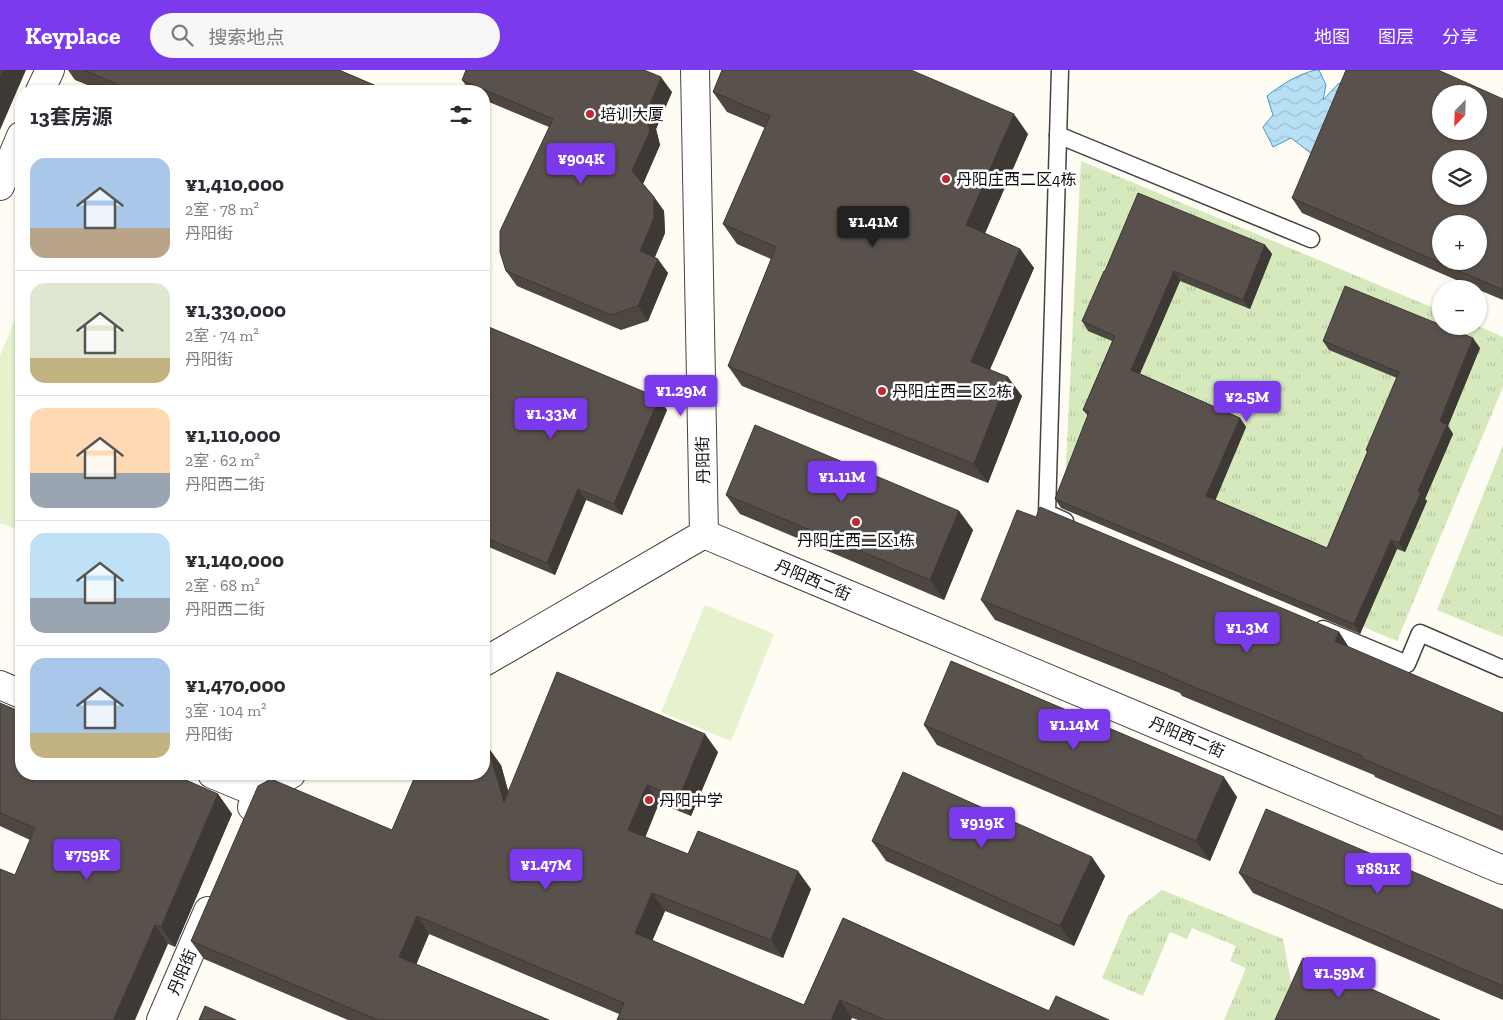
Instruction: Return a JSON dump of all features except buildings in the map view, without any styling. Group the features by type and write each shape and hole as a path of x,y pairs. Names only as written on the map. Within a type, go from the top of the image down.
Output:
{"street":[{"path":"43,85 50,70"},
{"name":"丹阳街","path":"695,70 704,534"},
{"path":"3,169 15,147"},
{"path":"490,659 704,534"},
{"name":"丹阳西二街","path":"704,534 1503,870"},
{"path":"0,685 15,691"},
{"path":"227,780 258,793"},
{"path":"242,830 258,793 281,780"},
{"name":"丹阳街","path":"161,1020 219,884"}],"lane":[{"path":"1060,70 1047,513 1075,525"},
{"path":"1058,135 1311,239"},
{"path":"1305,622 1407,664 1420,633 1503,669"}],"green space":[{"path":"1081,161 1432,307 1432,335 1487,335 1487,330 1503,337 1503,387 1397,641 1064,502"},
{"path":"15,320 15,529 0,523 0,356"},
{"path":"1503,445 1503,637 1437,610"},
{"path":"705,605 774,634 731,741 661,712"},
{"path":"1162,890 1283,939 1292,987 1278,1020 1224,1020 1246,968 1230,961 1236,946 1192,928 1187,939 1170,932 1143,996 1102,978 1128,916"}],"water":[{"path":"1319,70 1326,85 1323,100 1339,83 1363,110 1312,154 1291,138 1273,147 1263,127 1273,115 1267,96 1290,80"}],"place":[{"name":"培训大厦","path":"590,114"},
{"name":"丹阳庄西二区4栋","path":"946,179"},
{"name":"丹阳庄西二区2栋","path":"882,391"},
{"name":"丹阳庄西二区1栋","path":"856,522"},
{"name":"丹阳中学","path":"649,800"}]}
